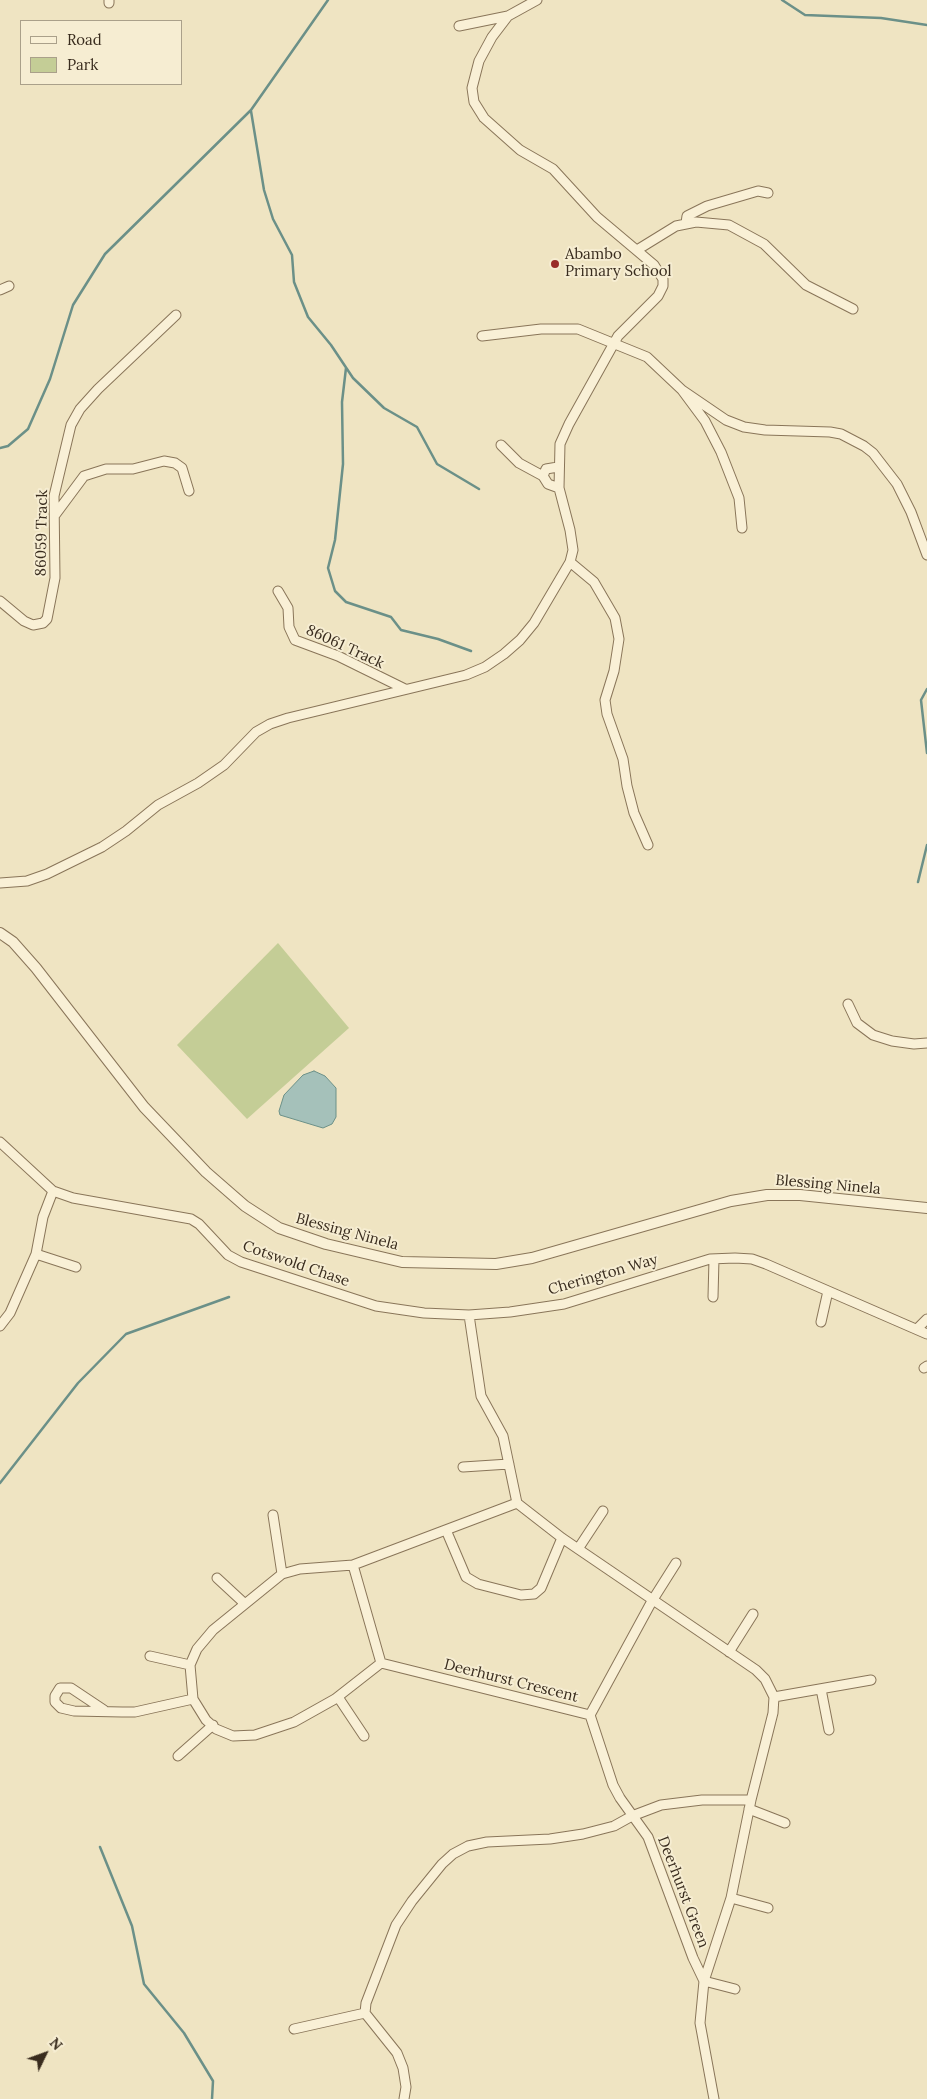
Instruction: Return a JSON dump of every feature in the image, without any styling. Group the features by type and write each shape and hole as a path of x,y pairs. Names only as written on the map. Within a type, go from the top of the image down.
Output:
{"street":[{"path":"459,26 508,16 536,0"},
{"path":"0,883 27,881 47,874 102,847 126,832 158,805 198,783 224,765 256,732 270,724 466,675 485,667 520,640 534,623 570,562 573,543 559,488 560,444 613,343 627,325 658,296 663,286 659,272 637,250 597,217 553,169 520,150 477,110 472,88 479,61 492,37 508,16"},
{"path":"686,223 688,216 707,206 758,191 768,193"},
{"path":"637,250 676,226 686,223 729,225 746,232 777,254 806,285 853,309"},
{"name":"86059 Track","path":"0,601 24,621 33,625 43,623 47,619 55,578 54,496 58,471 71,426 80,409 176,315"},
{"path":"482,336 541,329 578,329 647,357 682,390 726,420 744,427 764,430 830,432 842,434 859,442 873,453 897,484 927,556"},
{"path":"682,390 705,421 721,452 738,498 742,528"},
{"path":"501,445 519,463 543,476 551,486 559,488"},
{"path":"54,515 84,476 106,469 134,469 164,461 175,463 182,468 188,492"},
{"path":"543,476 546,469 558,467"},
{"path":"570,562 594,582 615,618 619,639 614,671 605,700 607,714 623,759 634,813 648,845"},
{"name":"86061 Track","path":"278,591 288,608 289,627 295,640 338,656 405,689"},
{"name":"Blessing Ninela","path":"0,933 13,942 36,968 144,1107 206,1172 245,1206 279,1228 326,1244 402,1262 496,1264 540,1256 731,1201 767,1195 800,1195 927,1208"},
{"path":"848,1004 857,1023 873,1035 892,1041 914,1044 927,1043"},
{"name":"Cotswold Chase","path":"0,1142 53,1191 73,1198 191,1219 199,1224 228,1255 241,1262 376,1306 424,1313 469,1315"},
{"path":"0,1326 10,1313 36,1254 43,1217 53,1191"},
{"path":"36,1254 76,1267"},
{"path":"713,1297 714,1259"},
{"name":"Cherington Way","path":"469,1315 510,1312 564,1304 714,1259 752,1259 927,1334"},
{"path":"821,1322 828,1291"},
{"path":"469,1315 481,1396 503,1436 517,1503 562,1538 729,1652 765,1679 774,1697 773,1713 750,1804 731,1898 704,1980 700,2023 714,2099"},
{"path":"917,1329 927,1318"},
{"path":"463,1467 509,1464"},
{"path":"353,1565 381,1663 338,1697 294,1722 255,1735 233,1736 213,1726 193,1699 190,1665 197,1649 212,1630 282,1574 300,1568 353,1565 517,1503"},
{"path":"578,1549 603,1512"},
{"path":"273,1515 282,1574"},
{"path":"446,1530 466,1577 478,1584 521,1595 534,1594 541,1588 562,1538"},
{"name":"Deerhurst Crescent","path":"381,1663 590,1714 652,1601 676,1563"},
{"path":"217,1578 244,1603"},
{"path":"729,1652 753,1614"},
{"path":"150,1656 190,1665"},
{"path":"774,1697 871,1680"},
{"path":"104,1710 71,1688 60,1688 55,1696 55,1702 61,1708 74,1711 135,1712 193,1699"},
{"path":"821,1689 829,1730"},
{"path":"338,1697 364,1736"},
{"name":"Deerhurst Green","path":"590,1714 613,1785 632,1816 648,1837 693,1958 704,1980"},
{"path":"178,1756 213,1726"},
{"path":"365,2012 380,1965 396,1925 412,1901 442,1864 453,1854 468,1846 487,1842 550,1839 583,1834 614,1826 632,1816 661,1805 702,1800 750,1804 785,1823"},
{"path":"731,1898 768,1908"},
{"path":"704,1980 735,1989"},
{"path":"294,2030 365,2012"},
{"path":"365,2012 397,2054 403,2068 406,2087 404,2099"}],"green space":[{"path":"278,943 349,1028 247,1119 177,1045"}],"water":[{"path":"314,1071 325,1076 336,1088 336,1117 332,1124 323,1128 280,1115 279,1111 284,1095 303,1075"}],"waterway":[{"path":"0,448 8,446 28,429 50,379 73,305 105,254 251,110 328,0"},
{"path":"782,0 805,15 881,18 927,25"},
{"path":"251,111 264,190 273,219 292,255 294,282 308,317 331,345 353,378 384,408 417,427 437,464 479,489"},
{"path":"346,368 342,402 343,464 335,540 328,568 335,591 346,602 391,617 401,630 438,639 471,651"},
{"path":"927,689 921,700 927,753"},
{"path":"918,882 927,845"},
{"path":"0,1483 78,1383 126,1334 229,1297"},
{"path":"100,1847 132,1926 144,1984 184,2033 213,2081 212,2099"}],"place":[{"name":"Abambo Primary School","path":"555,264"}]}
